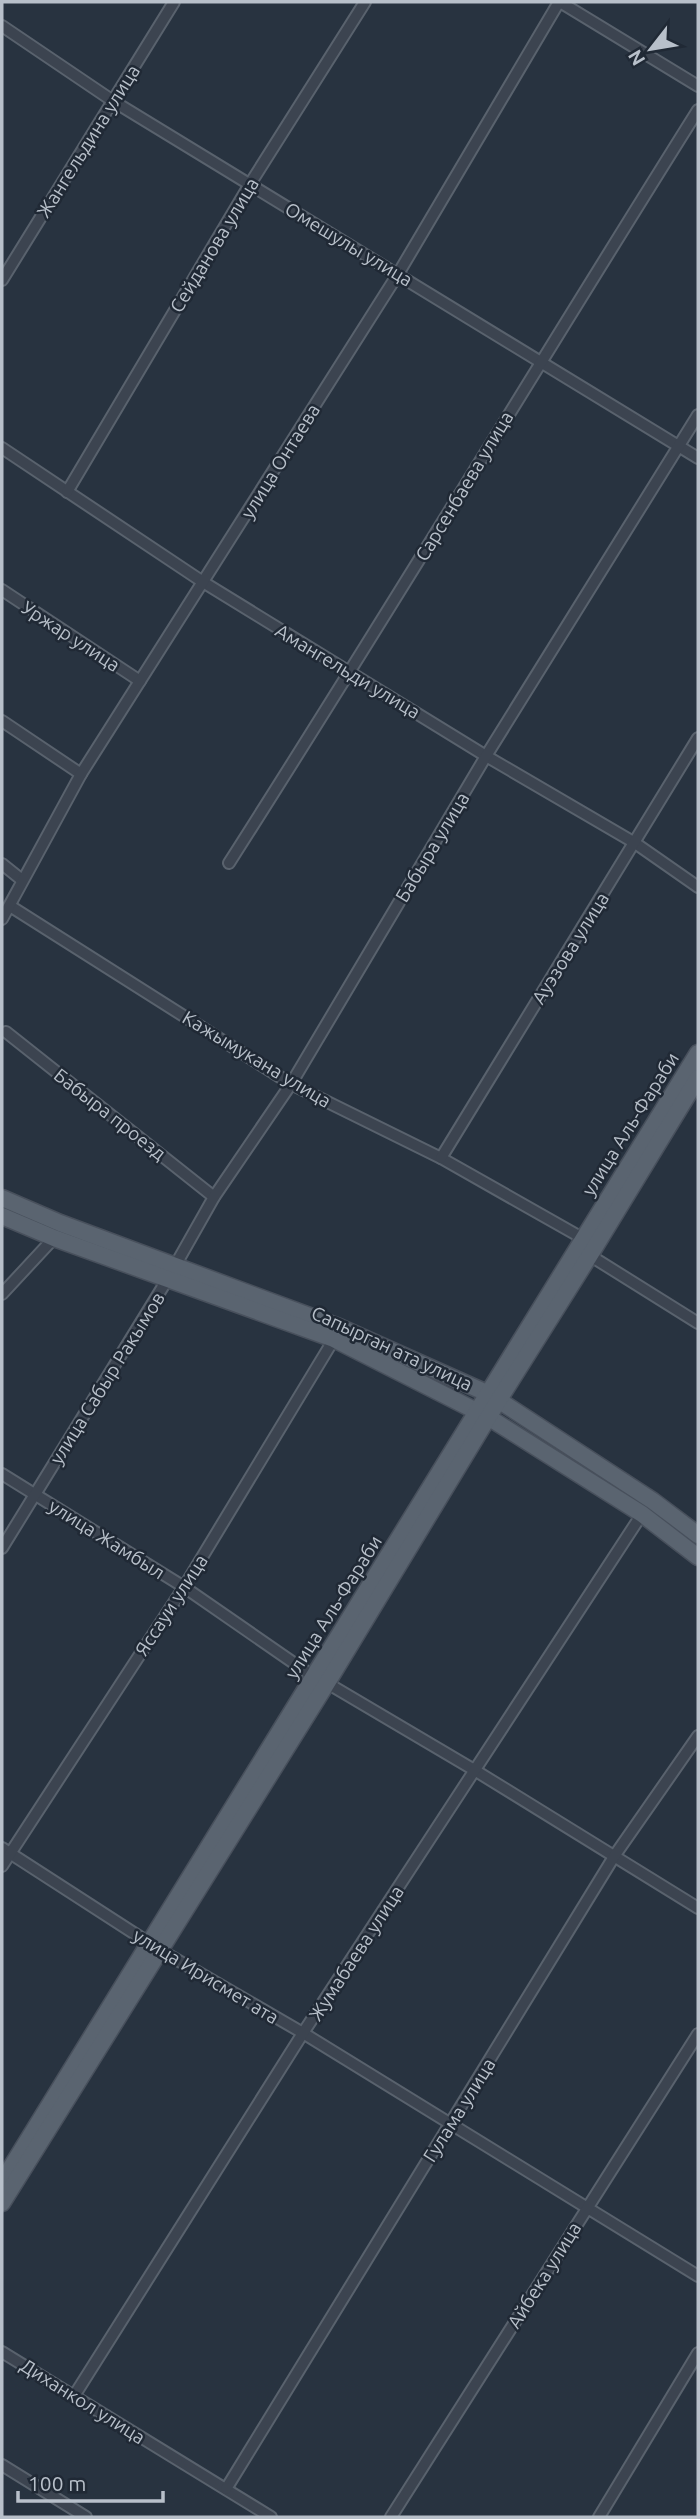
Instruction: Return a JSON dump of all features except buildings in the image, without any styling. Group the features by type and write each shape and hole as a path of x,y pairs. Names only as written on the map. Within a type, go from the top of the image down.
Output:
{"main road":[{"name":"улица Аль-Фараби","path":"2,2203 155,1947 493,1398 698,1054"},
{"name":"улица Аль-Фараби","path":"584,1247 698,1078"},
{"name":"Сапырган ата улица","path":"2,1198 339,1327 493,1398 653,1501 698,1535"},
{"name":"Сапырган ата улица","path":"2,1216 167,1280 334,1339 483,1414 642,1514 698,1557"},
{"name":"улица Аль-Фараби","path":"2,2182 155,1947"}],"street":[{"name":"Жангельдина улица","path":"2,280 174,2"},
{"name":"Сейданова улица","path":"67,492 250,184 365,2"},
{"path":"559,2 698,86"},
{"name":"улица Онтаева","path":"2,919 81,774 398,274 559,2"},
{"name":"Омешулы улица","path":"2,26 113,101 698,458"},
{"name":"Сарсенбаева улица","path":"229,863 351,673 540,361 698,110"},
{"name":"Бабыра улица","path":"167,1280 214,1197 291,1084 486,756 698,415"},
{"name":"Амангельди улица","path":"2,448 203,582 486,756 635,843 698,887"},
{"name":"Уржар улица","path":"2,590 140,681"},
{"path":"2,721 81,774"},
{"name":"Ауэзова улица","path":"441,1158 698,738"},
{"path":"2,864 22,880"},
{"name":"Кажымукана улица","path":"10,906 291,1084 441,1158 584,1247 698,1323"},
{"name":"Бабыра проезд","path":"6,1032 214,1197"},
{"path":"2,1294 54,1238"},
{"name":"улица Сабыр Ракымов","path":"2,1548 167,1280"},
{"name":"Яссауи улица","path":"2,1866 6,1851 184,1587 334,1339"},
{"name":"улица Жамбыл","path":"2,1474 184,1587 321,1680 476,1770 698,1908"},
{"name":"Жумабаева улица","path":"74,2396 303,2033 642,1514"},
{"name":"Гулама улица","path":"226,2489 615,1855 698,1736"},
{"name":"улица Ирисмет ата","path":"6,1851 155,1947 303,2033 698,2276"},
{"name":"Айбека улица","path":"391,2517 698,2034"},
{"name":"Диханкол улица","path":"2,2352 271,2517"},
{"path":"599,2517 698,2353"},
{"path":"2,2465 86,2517"}]}
